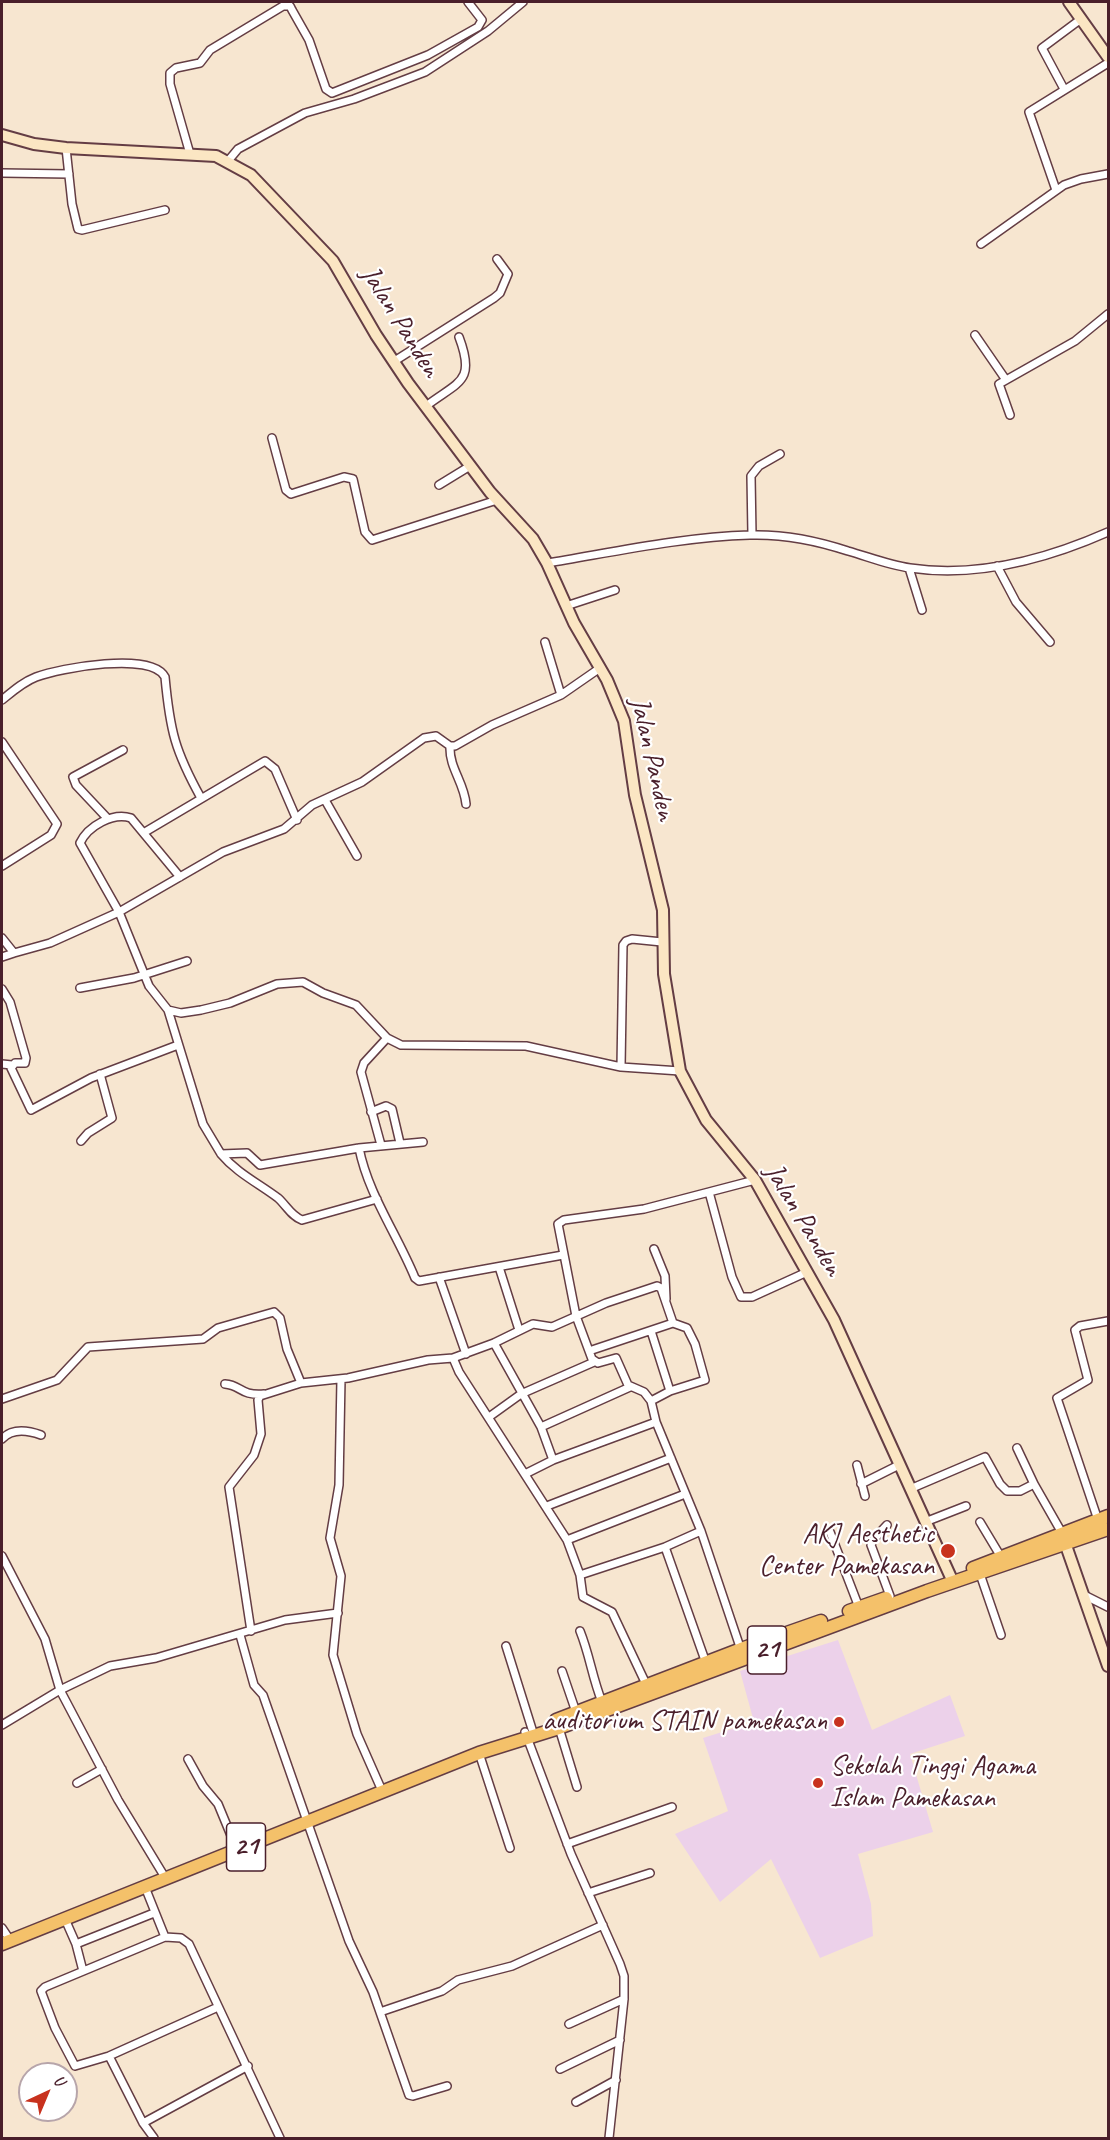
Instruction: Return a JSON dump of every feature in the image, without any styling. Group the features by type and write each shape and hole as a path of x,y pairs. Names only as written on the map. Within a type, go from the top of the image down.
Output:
{"highway":[{"name":"21","path":"861,1611 891,1596 952,1579 980,1574 1063,1539 1103,1518"},
{"name":"21","path":"528,1733 559,1728 741,1654 952,1579 1001,1557 1108,1529"},
{"name":"21","path":"6,1942 383,1793 646,1684 708,1667"}],"street":[{"path":"190,154 170,84 170,73 176,68 200,63 210,50 283,6 290,6 309,40 326,89 332,93 428,55 478,27 482,20 468,2"},
{"path":"228,161 238,149 305,113 354,99 424,72 488,31 523,2"},
{"path":"1069,2 1108,57"},
{"path":"1064,88 1042,48 1081,19"},
{"path":"1056,190 1029,113 1064,88 1108,63"},
{"name":"Jalan Panden","path":"2,135 34,144 66,148 216,156 251,175 327,254 393,362 470,466 533,539 600,668 624,721 639,811 663,910 664,974 681,1071 706,1120 755,1180 834,1320 952,1579"},
{"path":"66,148 77,227 82,230 165,210"},
{"path":"2,173 69,174"},
{"path":"981,244 1072,181 1108,174"},
{"path":"393,362 499,294 508,274 497,260"},
{"path":"1010,415 998,386 1075,341 1108,314"},
{"path":"975,335 1006,380"},
{"path":"426,406 461,379 466,371 468,364 459,337"},
{"path":"272,438 286,490 291,494 344,477 353,479 365,532 372,540 497,500"},
{"path":"752,535 751,476 756,469 780,454"},
{"path":"439,485 470,466"},
{"path":"547,563 650,546 752,535 820,543 909,568 960,570 997,566 1058,553 1108,532"},
{"path":"997,566 1016,602 1050,642"},
{"path":"909,568 922,610"},
{"path":"566,606 615,590"},
{"path":"545,642 561,695"},
{"path":"2,700 22,684 53,672 104,664 131,663 153,666 165,677 170,725 180,761 201,798"},
{"path":"450,746 561,695 600,668"},
{"path":"2,957 50,943 119,912 223,852 284,830 312,805 362,782 424,738 436,736 450,746"},
{"path":"2,742 57,824 51,835 2,866"},
{"path":"450,746 450,759 462,783 466,804"},
{"path":"108,819 76,785 74,777 123,750"},
{"path":"145,832 261,762 268,761 275,769 297,820"},
{"path":"325,800 357,856"},
{"path":"180,877 145,832 131,818 118,815 108,819 89,832 80,843 119,912 143,975 153,993 168,1010 203,1124 221,1154 232,1166 275,1196 294,1216 302,1220 377,1199"},
{"path":"2,938 14,953"},
{"path":"621,1067 623,945 632,939 662,942"},
{"path":"80,988 111,984 187,961"},
{"path":"168,1010 181,1012 201,1010 230,1003 278,984 303,982 356,1005 387,1038 406,1046 526,1046 621,1067 681,1071"},
{"path":"2,989 9,999 26,1058 23,1064 2,1064"},
{"path":"381,1145 361,1067 387,1038"},
{"path":"12,1065 26,1105 33,1110 100,1074 178,1045"},
{"path":"81,1141 88,1133 112,1118 100,1074"},
{"path":"371,1112 386,1106 392,1109 400,1143"},
{"path":"221,1154 247,1153 260,1165 359,1148 423,1142"},
{"path":"359,1148 363,1170 415,1278 419,1281 563,1255"},
{"path":"594,1362 576,1316 558,1227 561,1221 644,1209 755,1180"},
{"path":"709,1192 732,1278 741,1297 748,1299 807,1272"},
{"path":"654,1249 668,1289 666,1302"},
{"path":"499,1267 519,1330"},
{"path":"439,1277 466,1354"},
{"path":"225,1384 234,1386 246,1394 264,1394 281,1392 302,1383 341,1379 428,1360 453,1358 494,1343 519,1330 537,1324 548,1328 657,1286 661,1288 673,1323"},
{"path":"2,1399 57,1380 88,1347 203,1339 218,1328 274,1312 280,1318 287,1349 302,1383"},
{"path":"1103,1518 1056,1398 1088,1380 1075,1330 1080,1326 1108,1321"},
{"path":"589,1351 673,1323 690,1330 706,1379 670,1391 651,1401"},
{"path":"651,1331 670,1391"},
{"path":"494,1343 541,1427 553,1460"},
{"path":"453,1358 459,1372 567,1540 580,1575 583,1597 612,1612 646,1684"},
{"path":"489,1417 521,1394 594,1362 616,1358 630,1387"},
{"path":"341,1379 339,1485 330,1538 340,1569 333,1655 357,1734 383,1793"},
{"path":"541,1427 630,1387 644,1392 651,1401 656,1422 700,1531 741,1654"},
{"path":"251,1631 229,1487 254,1455 261,1434 258,1400 264,1394"},
{"path":"525,1474 553,1460 656,1422"},
{"path":"2,1439 6,1435 20,1431 41,1435"},
{"path":"1017,1448 1063,1539 1108,1666"},
{"path":"910,1489 985,1457 1007,1491 1015,1493 1034,1484"},
{"path":"547,1506 671,1458"},
{"path":"857,1465 865,1496"},
{"path":"861,1484 899,1465"},
{"path":"567,1540 685,1494"},
{"path":"925,1522 966,1506"},
{"path":"980,1522 1001,1557"},
{"path":"887,1525 877,1534 871,1545 891,1596"},
{"path":"580,1575 665,1546 700,1531"},
{"path":"830,1532 861,1611"},
{"path":"665,1546 708,1667"},
{"path":"2,1556 45,1639 60,1690 102,1769 166,1879"},
{"path":"980,1574 1001,1635"},
{"path":"1082,1594 1108,1607"},
{"path":"2,1725 60,1690 110,1666 156,1658 285,1620 338,1613"},
{"path":"580,1631 592,1662 591,1673 602,1702"},
{"path":"240,1635 254,1685 263,1695 349,1941 380,2012 409,2094 413,2096 447,2085"},
{"path":"506,1646 528,1733 567,1844 624,1976 624,1999 609,2139"},
{"path":"562,1671 576,1712"},
{"path":"559,1728 577,1787"},
{"path":"484,1751 510,1848"},
{"path":"188,1760 203,1786 218,1804 237,1850"},
{"path":"77,1783 102,1769"},
{"path":"567,1844 672,1807"},
{"path":"588,1893 650,1873"},
{"path":"145,1887 165,1936"},
{"path":"76,1944 154,1913"},
{"path":"65,1919 76,1944 83,1971"},
{"path":"380,2012 442,1991 458,1980 512,1965 603,1925"},
{"path":"2,1928 6,1942"},
{"path":"219,2007 109,2056 74,2066 41,1991 45,1987 165,1936 181,1938 189,1944 248,2066 280,2139"},
{"path":"569,2024 624,1999"},
{"path":"560,2069 620,2040"},
{"path":"109,2056 143,2123 154,2139"},
{"path":"143,2123 248,2066"},
{"path":"576,2102 616,2080"}],"shaded area":[{"name":"Sekolah Tinggi Agama Islam Pamekasan","path":"838,1640 872,1730 950,1695 965,1736 910,1754 933,1832 858,1854 871,1904 873,1936 820,1958 771,1859 720,1902 675,1834 728,1811 703,1738 754,1722 740,1671"}],"place":[{"name":"AKJ Aesthetic Center Pamekasan","path":"948,1551"},
{"name":"auditorium STAIN pamekasan","path":"839,1722"},
{"name":"Sekolah Tinggi Agama Islam Pamekasan","path":"818,1783"}]}
